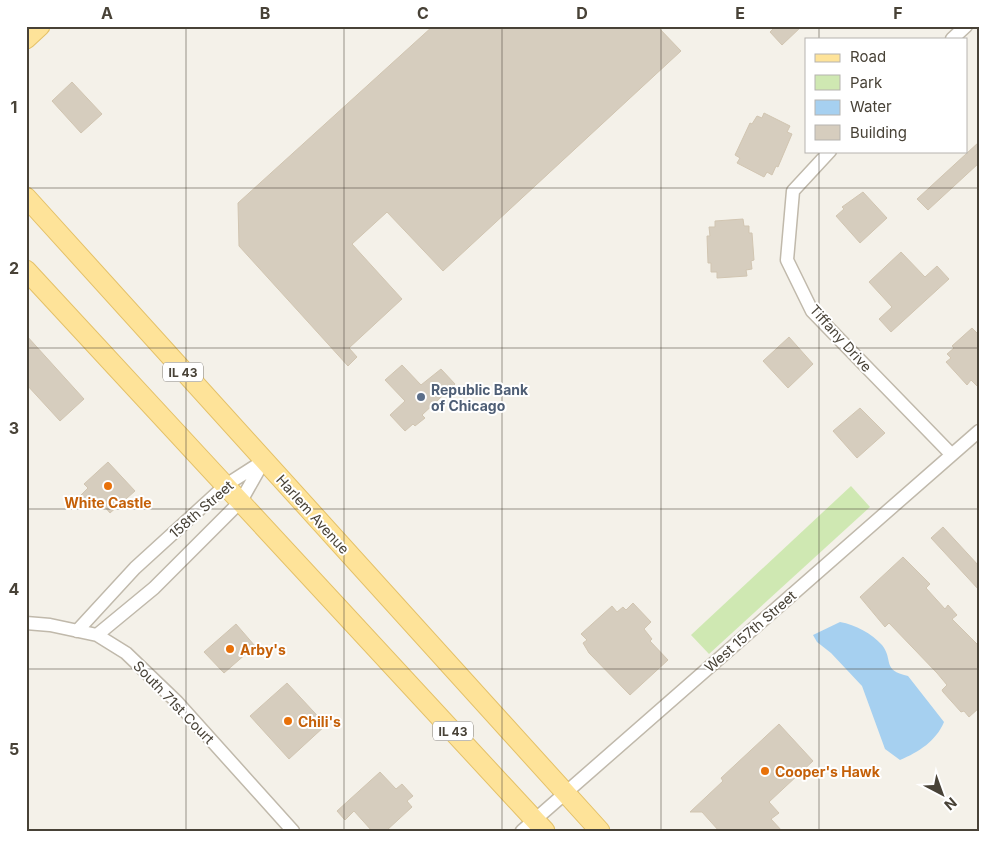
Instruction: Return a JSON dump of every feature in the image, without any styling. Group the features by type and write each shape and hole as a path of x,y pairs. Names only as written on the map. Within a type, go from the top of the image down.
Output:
{"main road":[{"path":"26,39 40,26"},
{"name":"Harlem Avenue","path":"26,197 108,290 265,460 600,831"},
{"name":"IL 43","path":"26,270 241,501 534,827"}],"street":[{"path":"953,38 966,26"},
{"name":"Tiffany Drive","path":"829,152 793,191 787,260 812,311 951,454"},
{"name":"West 157th Street","path":"534,827 566,793 979,430"},
{"name":"158th Street","path":"77,631 135,568 226,485 265,460"},
{"name":"158th Street","path":"97,635 154,588 241,501 265,460"},
{"name":"South 71st Court","path":"26,623 97,635 126,652 177,702 293,831"}],"green space":[{"path":"851,486 870,507 709,654 691,635"}],"water":[{"path":"840,622 863,630 878,641 885,650 891,668 900,674 908,676 944,722 932,740 900,760 885,749 862,686 831,653 817,642 813,635"}],"building":[{"path":"433,26 657,26 681,51 443,271 387,212 352,244 402,299 349,348 357,357 348,366 239,246 238,203"},
{"path":"776,26 802,26 782,45 770,32"},
{"path":"72,82 102,114 81,133 52,101"},
{"path":"764,113 790,126 787,132 792,134 778,167 776,166 772,175 767,172 764,177 737,163 740,158 735,155 750,123 752,124 757,116 762,118"},
{"path":"979,142 979,163 928,210 917,199"},
{"path":"863,192 887,218 860,243 836,216 844,209 842,207"},
{"path":"743,219 744,226 749,226 749,233 752,233 754,260 751,261 752,269 746,270 747,276 717,278 717,272 711,272 711,263 708,263 707,236 710,236 709,227 715,227 715,221"},
{"path":"901,252 925,277 937,266 949,279 891,332 879,319 892,307 869,282"},
{"path":"972,328 979,335 979,388 971,380 967,385 946,362 951,358 947,354 954,348 952,346"},
{"path":"26,335 84,399 60,421 26,384"},
{"path":"789,337 813,364 788,388 763,361"},
{"name":"Republic Bank of Chicago","path":"402,365 421,385 441,369 455,384 422,415 425,418 415,426 413,424 405,431 390,415 405,401 385,380"},
{"path":"860,408 885,433 857,458 833,431"},
{"name":"White Castle","path":"108,462 135,491 110,513 99,500 92,506 81,495 88,488 84,484"},
{"path":"943,527 979,566 979,590 931,538"},
{"path":"903,557 930,584 926,588 945,609 948,605 957,615 952,619 979,646 979,708 969,717 964,711 961,712 943,692 942,690 947,685 937,673 889,623 885,627 860,597"},
{"path":"633,603 651,622 644,629 652,639 650,641 668,660 630,695 589,653 583,643 587,640 581,634 612,606 617,612 623,607 626,610"},
{"name":"Arby's","path":"236,624 255,646 224,673 204,652"},
{"name":"Chili's","path":"287,683 326,725 289,759 250,716"},
{"name":"Cooper's Hawk","path":"779,724 813,761 769,802 779,813 771,819 782,831 719,831 702,812 690,812 723,781 721,778"},
{"path":"380,772 396,789 402,784 413,796 407,801 412,807 386,831 372,831 354,811 345,820 337,811"}],"place":[{"name":"Republic Bank of Chicago","path":"421,397"},
{"name":"White Castle","path":"108,486"},
{"name":"Arby's","path":"230,649"},
{"name":"Chili's","path":"288,721"},
{"name":"Cooper's Hawk","path":"765,771"}]}
